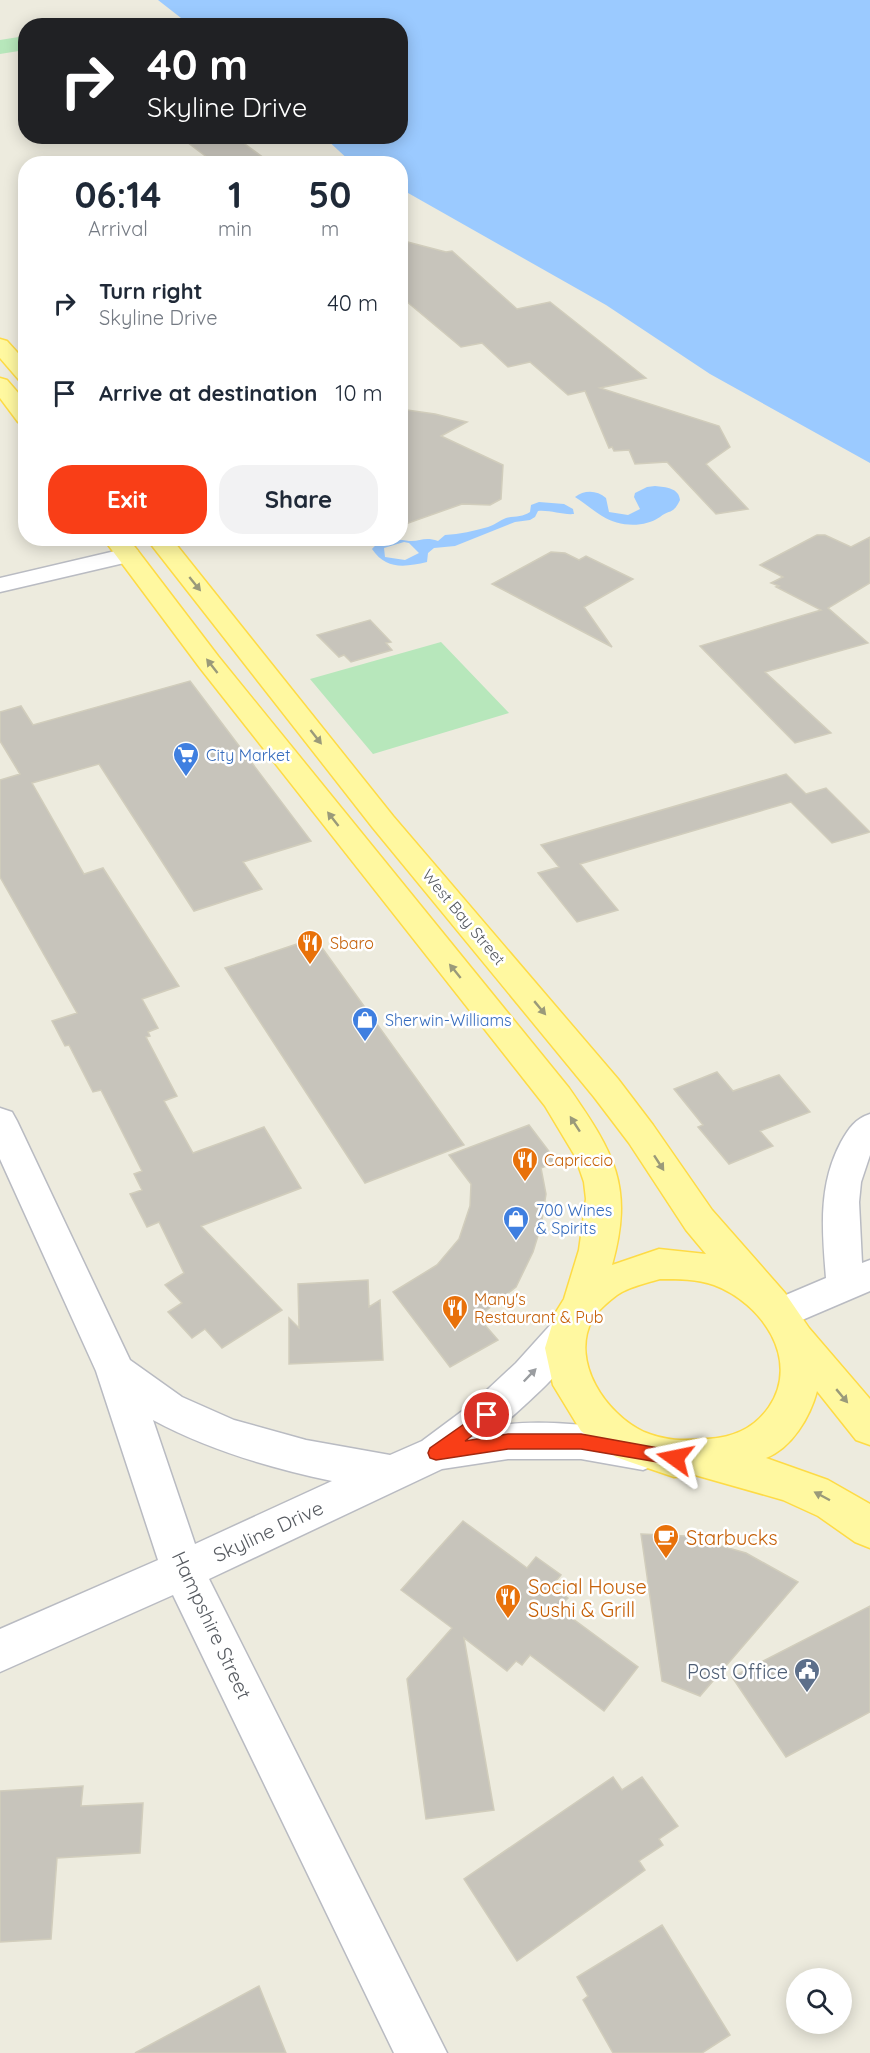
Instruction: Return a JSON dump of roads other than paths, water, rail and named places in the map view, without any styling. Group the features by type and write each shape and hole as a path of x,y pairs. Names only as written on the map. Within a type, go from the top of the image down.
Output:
{"main road":[{"path":"0,345 18,366"},
{"path":"0,384 18,407"},
{"name":"West Bay Street","path":"164,546 383,822 606,1088 641,1134 699,1220 780,1315 870,1428"},
{"path":"121,547 231,690 557,1097 580,1131 598,1166 604,1200 604,1227 564,1350 566,1369 572,1387 582,1404 595,1420 612,1434 632,1445 654,1453 755,1472 809,1490 849,1511 870,1529"},
{"path":"575,1316 616,1275 659,1264 693,1266 726,1274 747,1285 780,1315 800,1355 802,1377 797,1399 786,1418 770,1435 749,1448 724,1456 697,1460"}],"street":[{"path":"0,585 121,547"},
{"name":"Hampshire Street","path":"0,1121 116,1371 183,1570 421,2053"},
{"path":"780,1315 858,1280 839,1222 841,1187 856,1143 870,1127"},
{"name":"Skyline Drive","path":"0,1652 436,1453 496,1407 530,1376 575,1316"},
{"path":"116,1371 167,1409 231,1437 298,1457 343,1467 392,1473"},
{"name":"Skyline Drive","path":"436,1453 508,1442 581,1442 654,1453"}],"water":[{"path":"158,0 870,0 870,463 710,374 606,305 408,193 408,156 344,156 332,144 408,144 408,18 181,18"},
{"path":"655,486 675,491 680,500 671,511 647,523 631,525 609,520 575,497 586,492 599,493 606,498 609,512 628,515 640,509 634,497 635,493"},
{"path":"539,502 564,504 573,509 574,514 538,511 530,520 515,522 455,546 434,548 428,553 427,562 419,564 404,566 390,564 377,556 372,549 375,546 391,546 384,548 385,557 405,560 419,553 408,541 429,539 438,541 445,535 477,530 506,518 530,512 531,505"}],"place":[{"name":"City Market","path":"186,778"},
{"name":"Sbaro","path":"310,966"},
{"name":"Sherwin-Williams","path":"365,1043"},
{"name":"Capriccio","path":"525,1183"},
{"name":"700 Wines & Spirits","path":"516,1242"},
{"name":"Many's Restaurant & Pub","path":"455,1331"},
{"name":"Starbucks","path":"666,1560"},
{"name":"Social House Sushi & Grill","path":"508,1620"},
{"name":"Post Office","path":"807,1694"}]}
